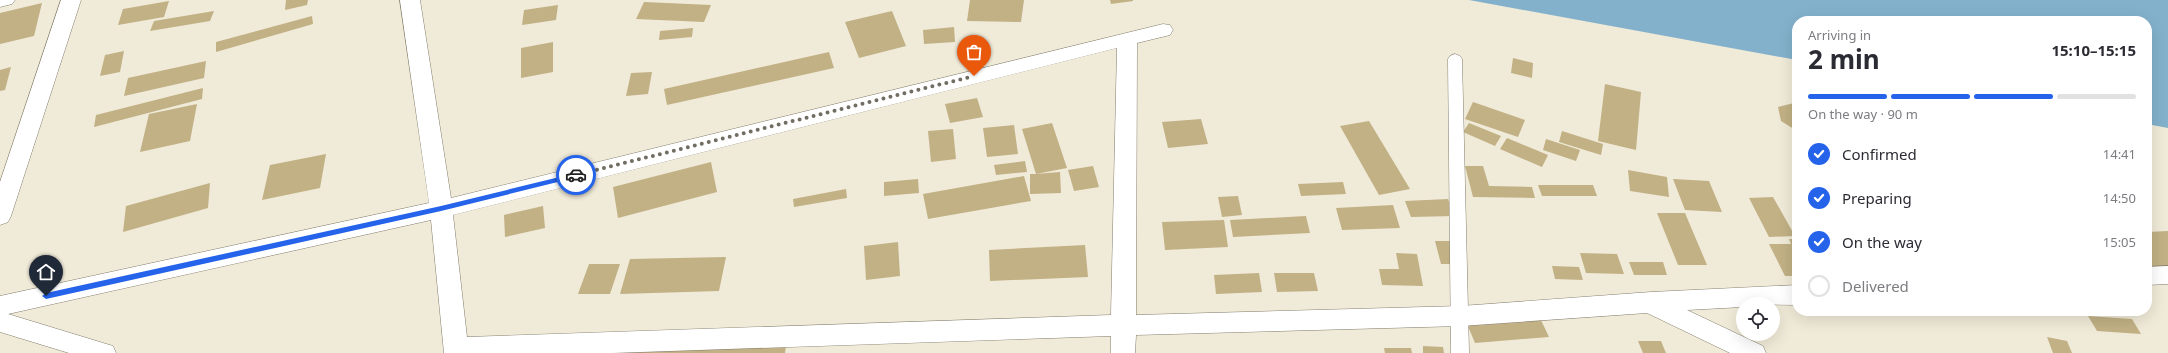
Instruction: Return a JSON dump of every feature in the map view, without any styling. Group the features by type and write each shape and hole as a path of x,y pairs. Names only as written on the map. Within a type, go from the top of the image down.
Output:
{"street":[{"path":"0,1 5,0"},
{"path":"0,216 70,0"},
{"path":"410,0 441,209 456,351 1124,325 1460,316 1650,302 1792,295"},
{"path":"0,306 441,209 1162,30"},
{"path":"1123,353 1126,39"},
{"path":"2152,276 2168,275"},
{"path":"1650,302 1754,353"},
{"path":"0,322 104,353"}],"lane":[{"path":"1455,59 1460,353"}],"water":[{"path":"1469,0 2168,0 2168,128 2152,125 2152,16 1792,16 1792,59"}],"building":[{"path":"286,0 308,0 307,5 285,10"},
{"path":"970,0 1024,0 1021,22 967,21"},
{"path":"1110,0 1133,0 1133,1 1111,4"},
{"path":"169,1 164,17 118,25 123,9"},
{"path":"644,2 711,5 704,22 636,19"},
{"path":"42,3 34,36 0,44 0,13"},
{"path":"558,5 556,20 522,25 524,10"},
{"path":"214,11 210,21 150,31 154,21"},
{"path":"892,11 906,46 859,58 845,22"},
{"path":"312,16 313,24 216,52 216,42"},
{"path":"954,27 955,42 924,44 923,30"},
{"path":"693,28 692,37 659,40 660,31"},
{"path":"553,42 553,72 521,78 521,48"},
{"path":"124,51 120,72 100,76 105,55"},
{"path":"829,52 834,68 667,105 664,89"},
{"path":"1513,58 1533,63 1532,78 1511,73"},
{"path":"206,61 204,78 124,96 128,78"},
{"path":"11,67 5,90 0,91 0,70"},
{"path":"652,72 648,94 626,96 631,73"},
{"path":"1605,84 1641,92 1636,150 1598,141"},
{"path":"203,88 202,99 94,127 96,115"},
{"path":"977,98 983,117 950,123 945,104"},
{"path":"1473,102 1525,120 1518,137 1465,119"},
{"path":"197,104 190,141 140,152 149,114"},
{"path":"1792,104 1792,128 1781,121 1778,107"},
{"path":"1201,119 1208,144 1168,148 1162,122"},
{"path":"1369,121 1410,189 1379,195 1340,126"},
{"path":"1052,123 1067,168 1036,174 1022,129"},
{"path":"1469,123 1501,136 1495,146 1463,132"},
{"path":"1014,125 1018,154 987,157 983,128"},
{"path":"953,129 956,159 931,162 928,131"},
{"path":"1562,131 1603,144 1601,155 1559,142"},
{"path":"1507,138 1548,155 1542,167 1500,149"},
{"path":"1546,139 1580,150 1576,161 1543,150"},
{"path":"326,154 320,188 262,200 270,165"},
{"path":"1025,161 1027,172 996,175 994,165"},
{"path":"711,162 717,192 618,218 613,187"},
{"path":"1093,166 1099,187 1074,191 1068,170"},
{"path":"1465,166 1483,166 1489,186 1532,187 1535,198 1473,197"},
{"path":"1628,170 1667,177 1669,197 1630,191"},
{"path":"1060,172 1061,193 1030,194 1030,174"},
{"path":"1024,176 1031,201 928,219 923,194"},
{"path":"918,179 919,193 884,196 884,182"},
{"path":"1673,179 1709,181 1722,212 1685,210"},
{"path":"1343,182 1346,194 1301,196 1298,184"},
{"path":"210,183 208,208 123,232 126,206"},
{"path":"1538,185 1593,185 1597,196 1542,196"},
{"path":"846,189 847,198 794,207 793,199"},
{"path":"1238,196 1242,215 1222,217 1218,197"},
{"path":"1773,197 1792,231 1792,236 1769,237 1749,198"},
{"path":"1448,199 1454,216 1411,217 1405,201"},
{"path":"1393,205 1400,228 1342,230 1336,208"},
{"path":"543,206 545,228 505,237 504,215"},
{"path":"1657,213 1685,213 1707,265 1678,265"},
{"path":"1306,216 1310,233 1233,237 1230,220"},
{"path":"1224,220 1228,247 1165,250 1162,222"},
{"path":"2168,231 2168,266 2152,267 2152,232"},
{"path":"1789,239 1792,239 1792,276 1785,276 1769,244 1791,244"},
{"path":"1435,241 1450,241 1456,264 1441,264"},
{"path":"898,242 900,276 866,280 864,246"},
{"path":"1085,245 1088,277 990,281 989,250"},
{"path":"1396,253 1417,254 1423,286 1382,285 1379,269 1399,269"},
{"path":"1580,253 1617,254 1624,274 1586,273"},
{"path":"726,257 719,291 620,294 630,259"},
{"path":"1629,262 1663,262 1667,275 1634,275"},
{"path":"589,264 620,264 610,294 578,294"},
{"path":"1552,266 1579,267 1583,280 1555,279"},
{"path":"1259,273 1262,292 1216,294 1214,275"},
{"path":"1274,273 1314,273 1318,291 1277,292"},
{"path":"2088,316 2132,319 2141,334 2097,331"},
{"path":"1540,318 1549,337 1475,343 1467,324"},
{"path":"2047,337 2067,341 2072,353 2053,353"},
{"path":"1638,341 1661,341 1666,353 1643,353"},
{"path":"786,346 785,353 628,353 629,350"},
{"path":"1423,346 1443,347 1444,353 1423,353"},
{"path":"1384,348 1411,348 1412,353 1385,353"}],"way so far":[{"path":"576,175 974,76"}],"route":[{"path":"46,296 441,209 576,175"}]}
